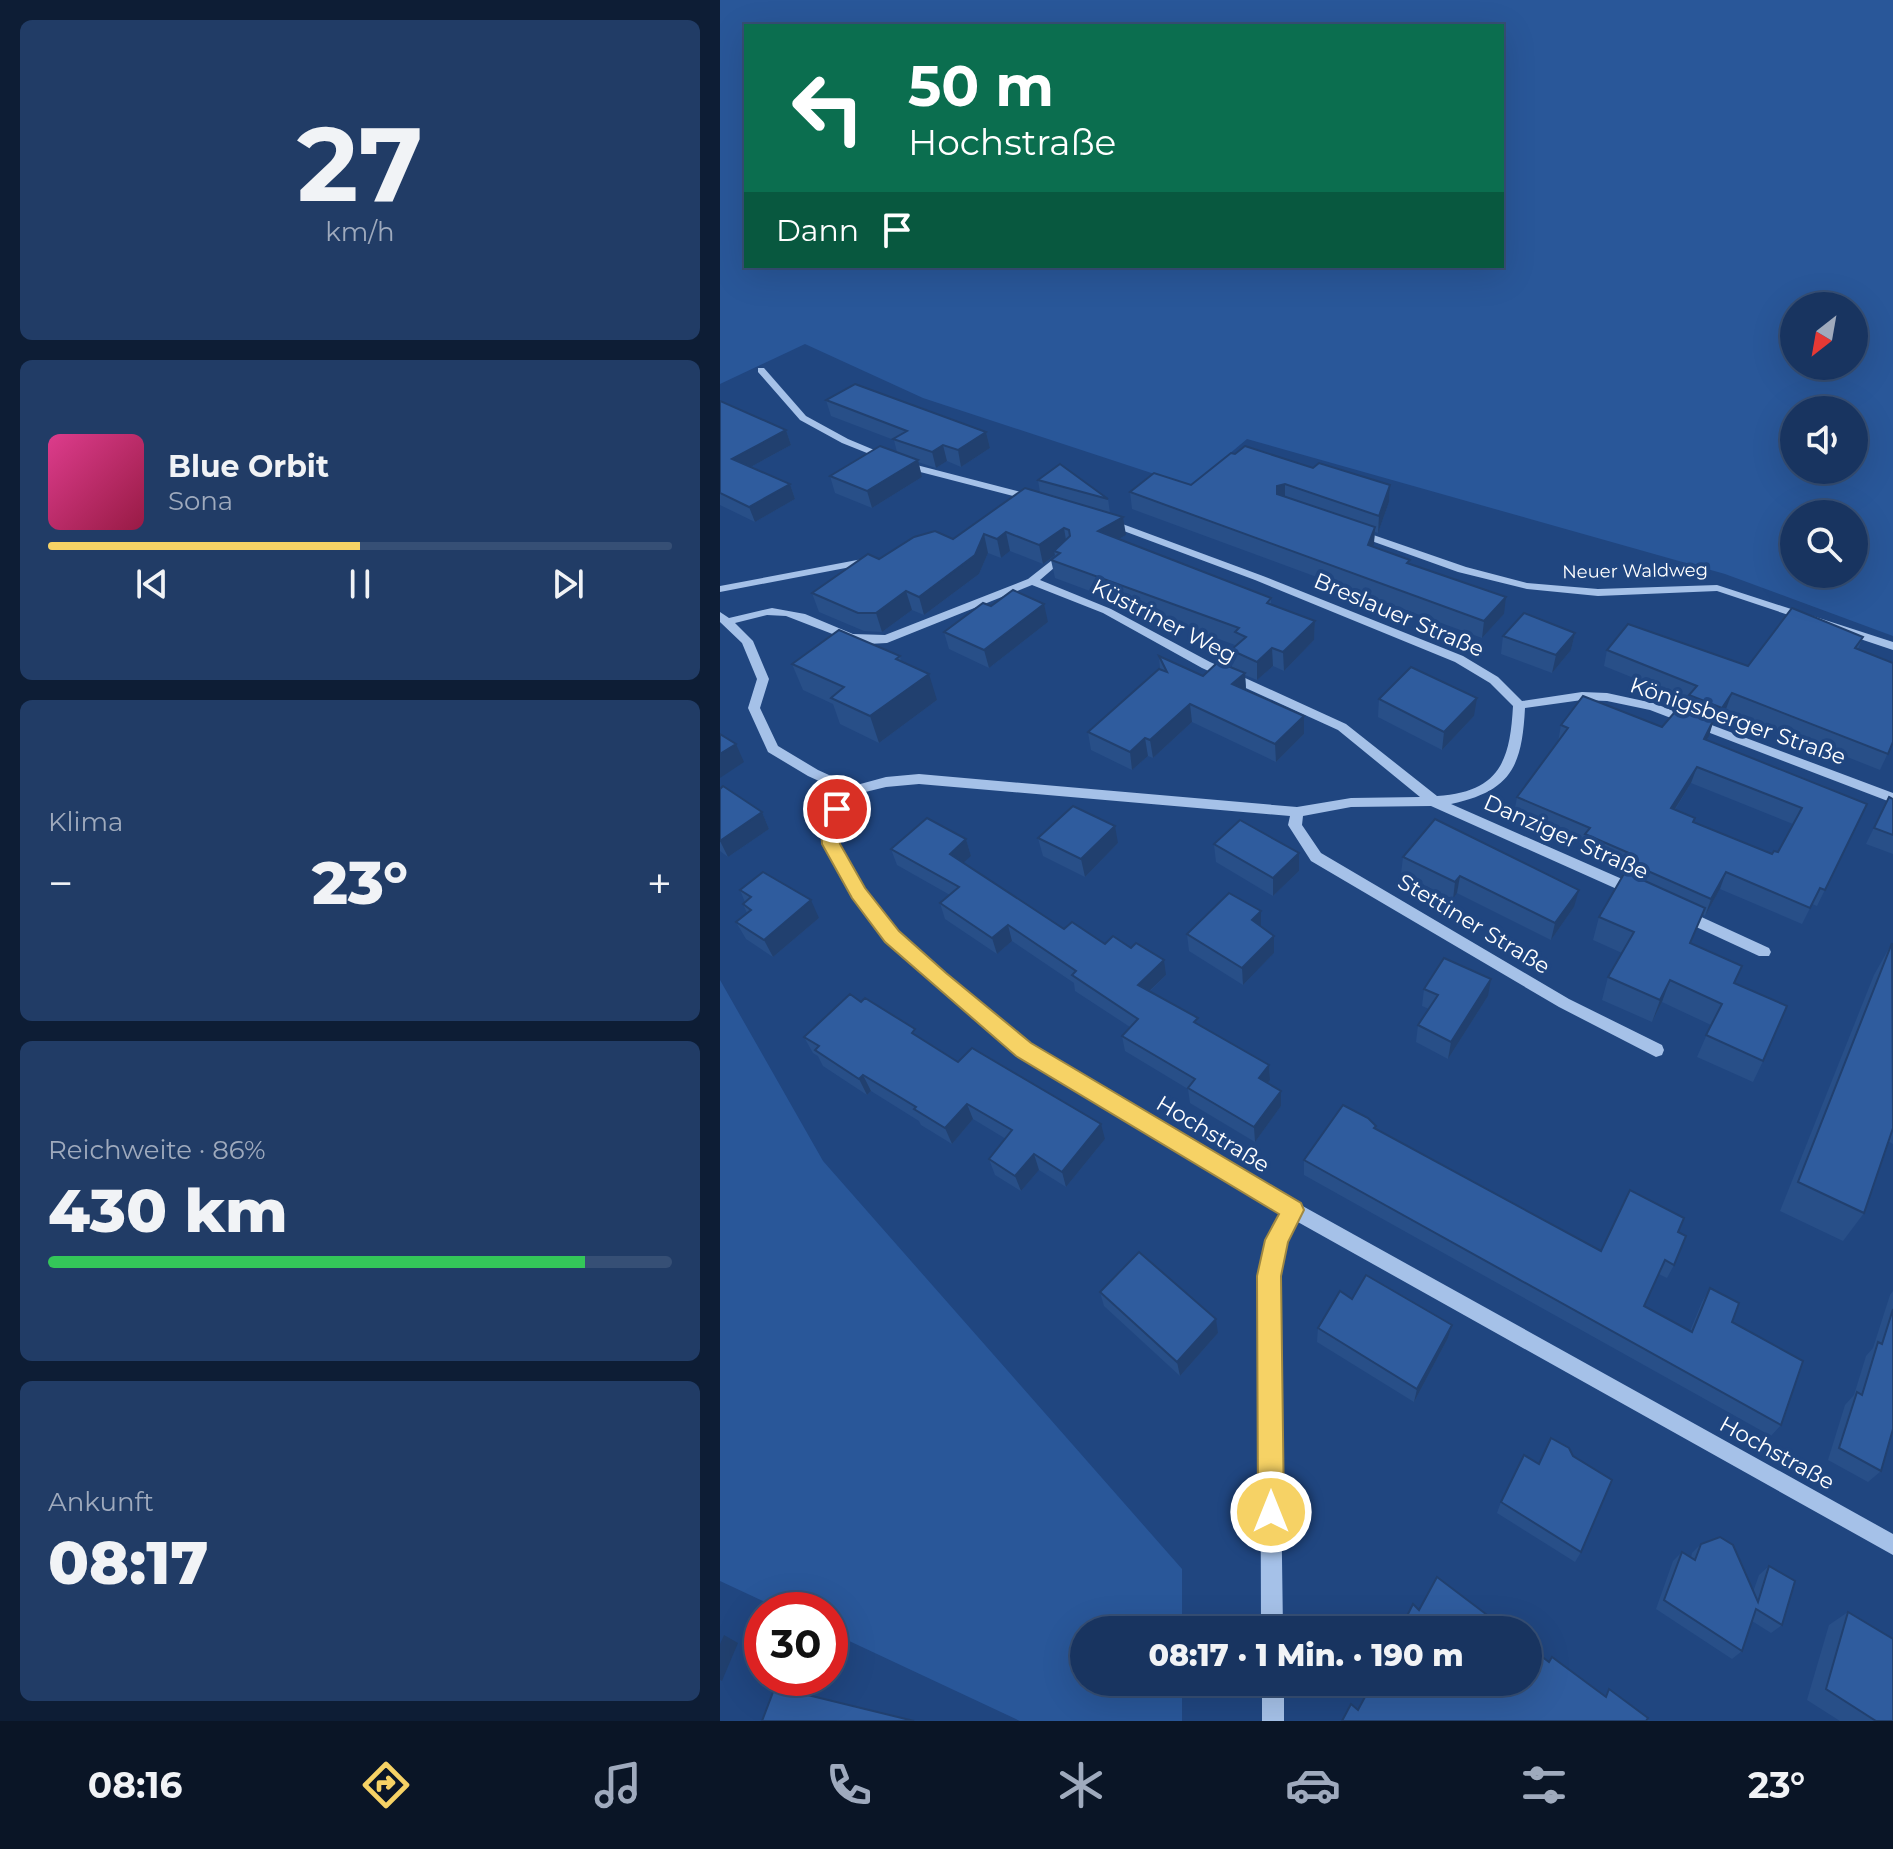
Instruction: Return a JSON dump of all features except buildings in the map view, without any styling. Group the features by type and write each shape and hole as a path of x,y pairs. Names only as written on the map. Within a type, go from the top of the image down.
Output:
{"street":[{"path":"761,370 803,418 845,441 913,468 1049,504"},
{"name":"Breslauer Straße","path":"1092,517 1259,578 1459,659 1494,680 1519,705"},
{"name":"Neuer Waldweg","path":"1344,527 1493,579 1525,586 1608,593 1717,588 1893,646"},
{"path":"725,618 774,611 846,639 887,639 1032,581 1066,552"},
{"path":"720,589 881,558"},
{"name":"Küstriner Weg","path":"1032,581 1107,611 1206,665 1342,727 1437,803"},
{"path":"725,618 747,641 763,679 754,708 773,749 813,773 852,791 886,782 919,779 1297,812 1358,802 1437,803 1471,796 1491,784 1508,768 1521,735 1519,705"},
{"name":"Königsberger Straße","path":"1519,705 1582,696 1607,697 1653,707 1893,798"},
{"name":"Hochstraße","path":"852,791 837,809 829,826 831,844 859,893 892,937 1024,1050 1293,1210 1893,1545"},
{"name":"Danziger Straße","path":"1437,803 1764,952"},
{"name":"Stettiner Straße","path":"1297,812 1295,825 1316,857 1564,1003 1656,1050"},
{"path":"1272,1616 1269,1276 1276,1240 1293,1210"},
{"path":"1273,1696 1273,1721"}],"shaded area":[{"path":"720,0 1893,0 1893,636 1725,574 1247,439 1191,486 923,398 805,344 720,384"},
{"path":"720,980 823,1161 1182,1569 1182,1616 1070,1616 1070,1696 1182,1696 1182,1721 1020,1721 848,1640 848,1592 744,1592 720,1581"}],"route":[{"path":"837,809 829,826 831,844 859,893 892,937 939,979 1024,1050 1293,1210 1276,1240 1269,1276 1271,1512"}]}
